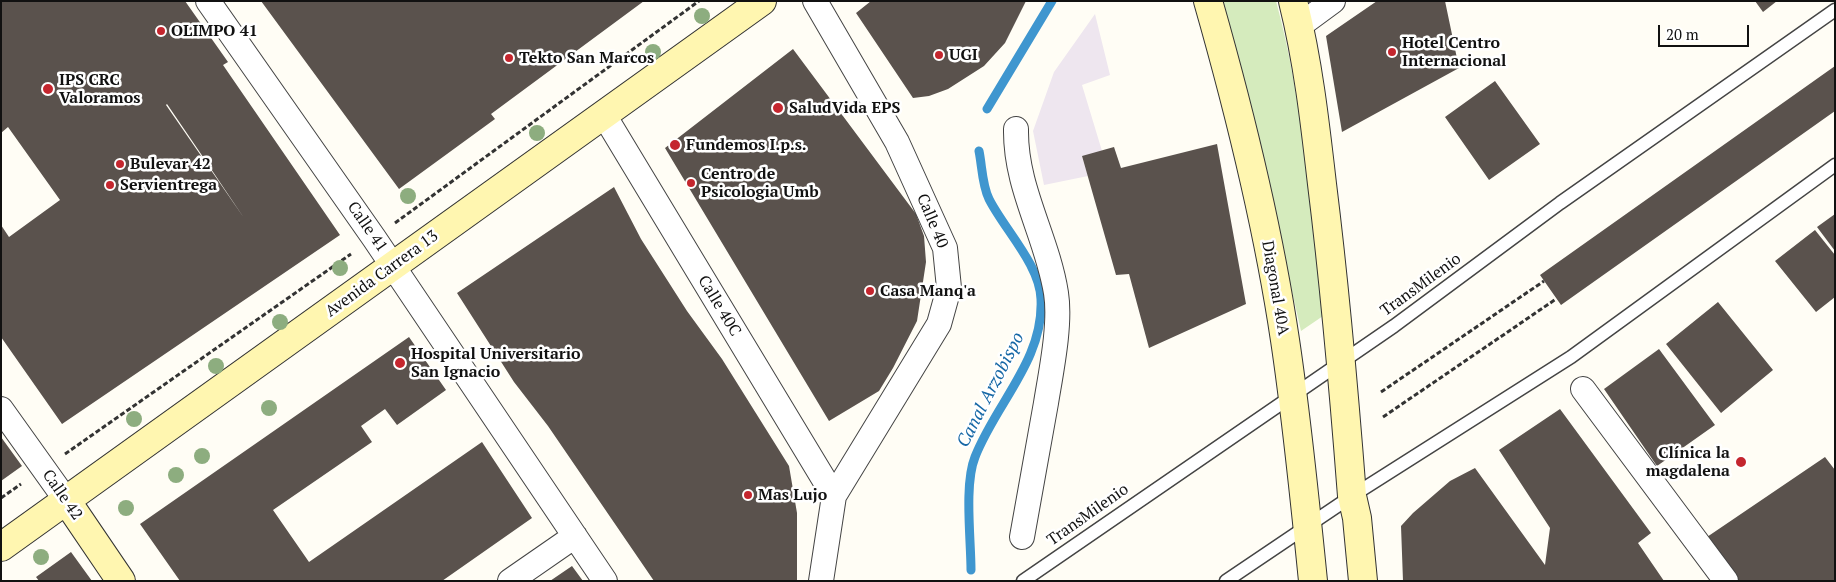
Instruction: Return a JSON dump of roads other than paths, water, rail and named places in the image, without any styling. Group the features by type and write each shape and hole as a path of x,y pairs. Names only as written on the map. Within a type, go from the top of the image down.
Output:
{"street":[{"name":"Calle 41","path":"208,1 393,266 605,581"},
{"name":"Avenida Carrera 13","path":"1,546 762,1"},
{"name":"Calle 40","path":"814,1 897,142 945,248 949,288 939,324 834,496"},
{"name":"Diagonal 40A","path":"1208,1 1240,115 1277,292 1293,395 1313,581"},
{"path":"1333,1 1296,14 1312,96 1320,162 1334,282 1352,496 1357,518 1363,581"},
{"name":"Calle 40C","path":"604,115 834,496"},
{"path":"1016,129 1016,154 1020,173 1051,268 1056,296 1054,354 1022,537"},
{"path":"1583,389 1726,581"},
{"name":"Calle 42","path":"1,409 121,581"},
{"path":"821,581 834,496"},
{"path":"510,581 574,536"}],"lane":[{"name":"TransMilenio","path":"1023,581 1340,363 1560,203 1835,10"},
{"path":"1226,581 1352,496 1571,357 1835,165"}],"waterway":[{"name":"Canal Arzobispo","path":"987,109 1052,1"},
{"name":"Canal Arzobispo","path":"971,570 969,497 972,468 984,437 1027,362 1035,342 1040,321 1041,299 1035,273 989,199 979,151"}],"place":[{"name":"OLIMPO 41","path":"161,31"},
{"name":"Hotel Centro Internacional","path":"1392,52"},
{"name":"UGI","path":"939,55"},
{"name":"Tekto San Marcos","path":"509,58"},
{"name":"IPS CRC Valoramos","path":"48,89"},
{"name":"SaludVida EPS","path":"778,108"},
{"name":"Fundemos I.p.s.","path":"675,145"},
{"name":"Bulevar 42","path":"120,164"},
{"name":"Centro de Psicologia Umb","path":"691,183"},
{"name":"Servientrega","path":"110,185"},
{"name":"Casa Manq'a","path":"870,291"},
{"name":"Hospital Universitario San Ignacio","path":"400,363"},
{"name":"Clínica la magdalena","path":"1741,462"},
{"name":"Mas Lujo","path":"748,495"}]}
